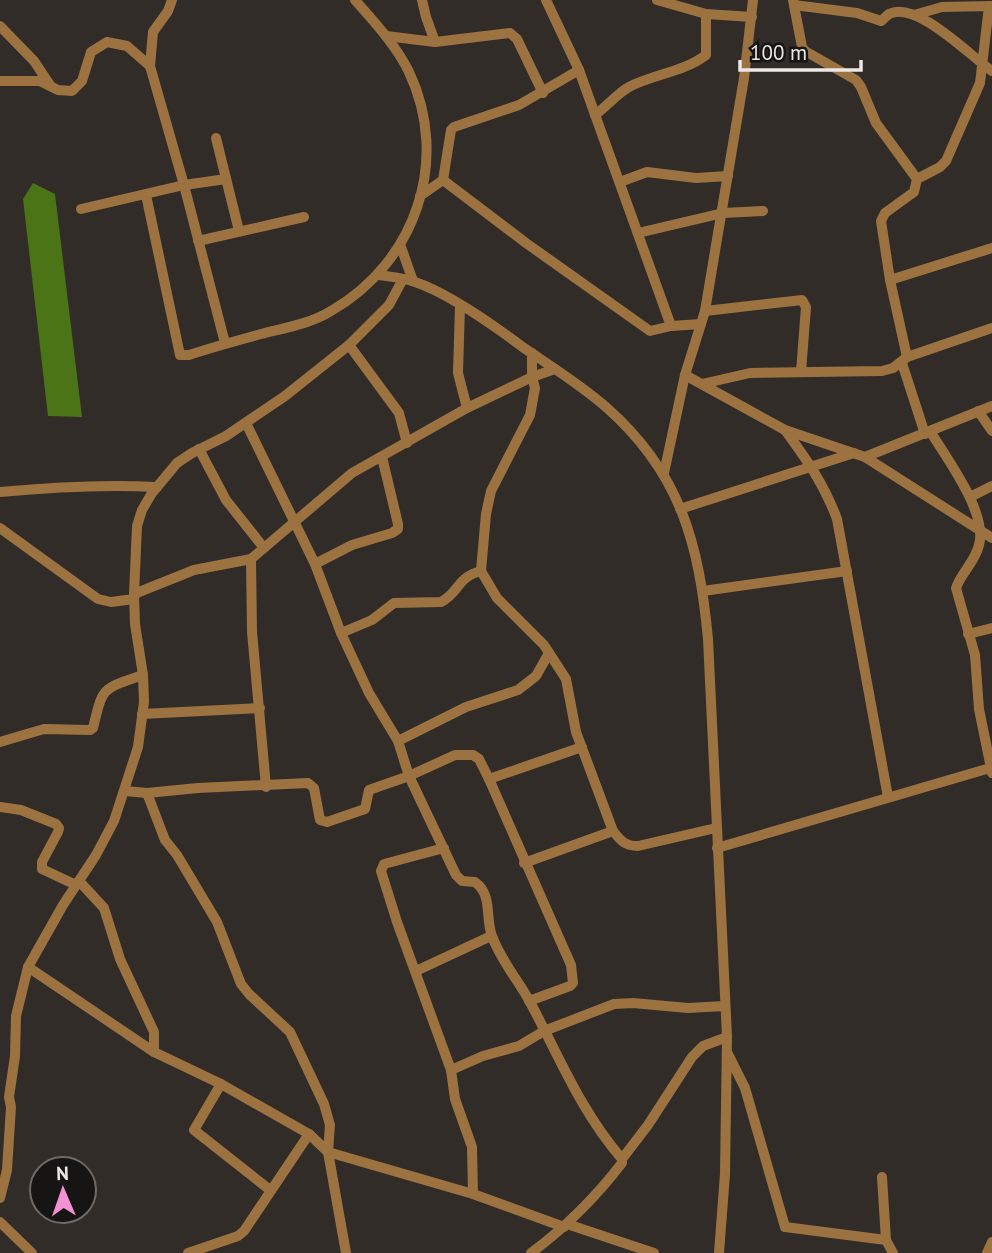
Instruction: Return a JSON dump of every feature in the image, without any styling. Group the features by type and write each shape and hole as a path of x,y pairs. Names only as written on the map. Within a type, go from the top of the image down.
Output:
{"street":[{"path":"172,0 168,11 153,32 150,66 225,343"},
{"path":"146,195 180,355 189,355 310,321 350,300 379,275 401,247 421,196 427,143 422,107 409,72 386,36 355,0"},
{"path":"422,0 436,42"},
{"path":"546,0 579,70 671,326"},
{"path":"657,0 706,14 752,17"},
{"path":"664,473 685,374 705,311 723,213 753,0"},
{"path":"917,179 940,167 952,151 977,95 988,68 991,6 975,3 942,7 914,15 895,13 881,21 856,13 793,2 802,47 856,80 876,123 917,179 914,192 884,213 881,221 904,360 928,433 970,497 987,535"},
{"path":"595,115 611,104 626,88 693,63 706,55 706,14"},
{"path":"914,15 941,30 988,68"},
{"path":"0,26 34,61 52,87"},
{"path":"386,36 436,42 510,33 517,39 543,93"},
{"path":"0,81 40,81 65,92 72,91 79,87 91,52 107,42 127,46 150,66"},
{"path":"421,196 443,180 451,130 454,127 519,105 579,70"},
{"path":"216,138 239,231"},
{"path":"620,182 647,172 696,178 728,176"},
{"path":"81,209 226,178"},
{"path":"443,180 650,331 701,324"},
{"path":"638,233 723,213 763,211"},
{"path":"198,241 304,217"},
{"path":"0,1198 7,1170 6,1107 15,1056 16,1016 28,967 108,833 125,791 138,747 143,675 134,596 137,526 142,510 177,463 226,436 294,389 349,345 389,305 408,280 401,247"},
{"path":"890,280 992,248"},
{"path":"379,275 408,280 460,306 555,369 617,417 664,473 693,540 703,591 708,639 727,1037 725,1174 719,1253"},
{"path":"705,311 802,300 806,307 801,372"},
{"path":"460,306 458,373 467,408"},
{"path":"702,384 750,373 882,371 904,360 992,328"},
{"path":"349,345 399,413 407,443"},
{"path":"531,353 532,377 536,388 530,415 491,491 486,514 481,571 497,598 536,636 565,679 576,732 613,831 622,842 638,846 716,828"},
{"path":"0,528 98,599 111,602 134,596 194,570 251,559 341,481 467,408 555,369"},
{"path":"685,374 785,430 865,457 987,535"},
{"path":"865,457 992,406"},
{"path":"978,411 992,431"},
{"path":"246,423 315,564 341,633 369,693 398,741 409,776 459,878 462,881 475,882 486,893 491,936 529,1000 581,1103 603,1137 622,1159"},
{"path":"785,430 813,467 837,519 888,797"},
{"path":"199,449 226,500 264,548"},
{"path":"680,509 854,453"},
{"path":"315,564 352,545 398,529 382,457"},
{"path":"970,497 992,486"},
{"path":"0,492 47,487 157,487"},
{"path":"717,848 888,797 990,763 979,709 975,654 956,589 958,581 987,535"},
{"path":"251,559 252,632 266,787"},
{"path":"341,633 372,620 394,603 441,602 447,599 464,578 481,571"},
{"path":"703,591 847,572"},
{"path":"968,634 992,628"},
{"path":"398,741 466,707 518,690 536,676 549,653"},
{"path":"0,742 44,729 90,730 93,728 98,701 109,687 143,675"},
{"path":"142,714 260,708"},
{"path":"489,779 582,747"},
{"path":"125,791 148,793 198,788 312,785 320,820 327,821 365,809 369,790 409,776 455,755 473,755 479,759 489,779 570,965 573,983 570,986 529,1000"},
{"path":"148,793 165,840 177,855 217,922 241,984 290,1032 296,1042 330,1125 328,1152 346,1253"},
{"path":"0,807 21,810 56,824 59,828 42,862 42,869 77,883 104,908 120,958 154,1032 154,1052"},
{"path":"524,863 613,831"},
{"path":"444,848 381,866 397,922 451,1070 455,1099 472,1147 472,1194"},
{"path":"416,971 491,936"},
{"path":"28,967 154,1052 221,1084 309,1134 328,1152 472,1194 654,1253"},
{"path":"451,1070 482,1056 519,1045 544,1031 614,1004 677,1008 725,1006"},
{"path":"531,1253 595,1197 622,1163 622,1159 648,1125 692,1057 703,1046 727,1037"},
{"path":"727,1052 749,1100 785,1227 886,1240"},
{"path":"221,1084 194,1130 270,1190"},
{"path":"188,1253 238,1236 244,1231 309,1134"},
{"path":"882,1177 886,1240 893,1253"},
{"path":"0,1222 32,1253"},
{"path":"987,1253 992,1242"}],"green space":[{"path":"33,183 55,194 82,417 48,416 23,199"}]}
